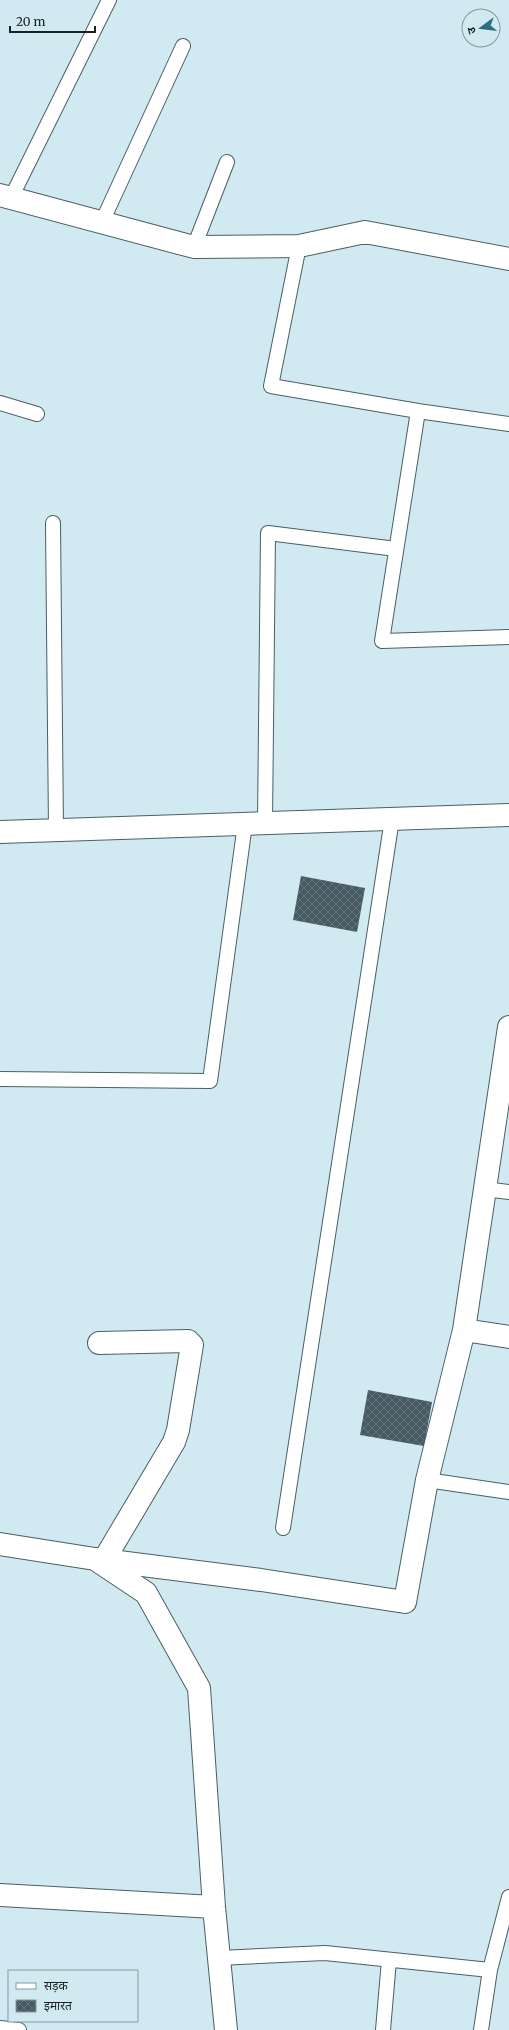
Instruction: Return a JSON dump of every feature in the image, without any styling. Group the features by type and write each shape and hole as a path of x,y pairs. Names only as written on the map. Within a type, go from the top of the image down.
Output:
{"street":[{"path":"5,196 194,247 299,246 365,232 509,259"},
{"path":"0,832 509,815"},
{"path":"0,1544 100,1560 261,1580 405,1602 427,1480 464,1330 509,1027"},
{"path":"464,1330 509,1337"},
{"path":"99,1343 188,1341 192,1345 178,1430 174,1442 100,1560"},
{"path":"100,1560 146,1593 199,1688 214,1907 226,2030"},
{"path":"0,1895 214,1907"}],"lane":[{"path":"5,196 109,0"},
{"path":"102,222 183,46"},
{"path":"194,247 226,162"},
{"path":"299,246 271,386 418,411 509,424"},
{"path":"0,403 37,414"},
{"path":"418,411 382,641 509,637"},
{"path":"53,523 56,830"},
{"path":"0,1079 210,1081 255,823 268,533 396,549"},
{"path":"283,1528 392,819"},
{"path":"485,1189 509,1192"},
{"path":"427,1480 509,1492"},
{"path":"481,2030 490,1970 509,1897"},
{"path":"219,1958 325,1953 490,1970"},
{"path":"383,2030 389,1960"},
{"path":"0,2028 19,2030"}],"building":[{"path":"301,876 365,888 357,932 293,920"},
{"path":"368,1390 432,1402 424,1446 360,1435"}]}
